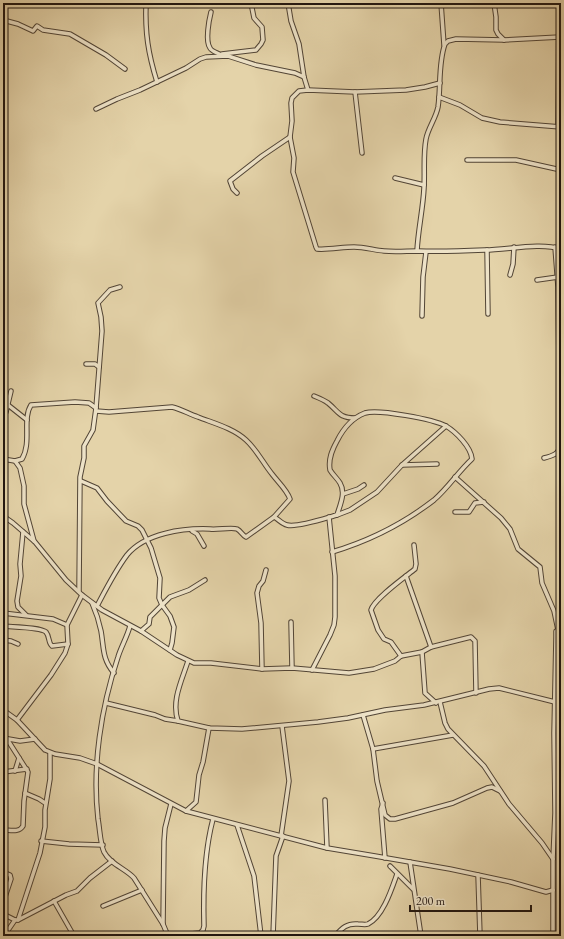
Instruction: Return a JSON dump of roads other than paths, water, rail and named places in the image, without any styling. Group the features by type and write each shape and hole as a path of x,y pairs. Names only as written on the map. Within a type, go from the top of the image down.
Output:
{"street":[{"path":"146,3 145,18 148,49 157,82"},
{"path":"96,109 186,68 200,58 257,49 263,40 262,27 254,18 251,3"},
{"path":"288,3 291,21 299,44 304,77 308,90"},
{"path":"417,251 423,211 426,139 437,112 439,97 444,45 441,3"},
{"path":"494,3 496,31 504,40"},
{"path":"439,97 460,105 482,118 500,122 560,126 558,74 560,37 559,3"},
{"path":"211,12 208,28 209,48 221,55 256,65 295,73 304,77"},
{"path":"3,26 4,20 18,24 33,31 38,26 43,30 70,34 106,55 125,70"},
{"path":"444,45 448,41 456,39 504,40 560,37"},
{"path":"440,83 406,90 355,92 308,90 297,93 291,100 292,121 290,137 294,158 293,172 307,221 317,249 353,247 384,251 426,252 487,250 514,247 556,247 561,249"},
{"path":"355,92 362,152"},
{"path":"237,193 232,189 230,181 262,156 290,137"},
{"path":"467,160 516,160 561,170"},
{"path":"395,178 424,185"},
{"path":"510,275 513,264 514,247"},
{"path":"544,458 556,454 560,450 558,277 556,247"},
{"path":"487,250 488,314"},
{"path":"422,316 423,277 426,252"},
{"path":"537,280 558,277"},
{"path":"79,591 81,473 84,458 84,446 93,430 102,331 98,303 110,290 120,287"},
{"path":"86,364 95,364 99,367"},
{"path":"3,416 6,412 11,391"},
{"path":"314,396 327,402 340,415 347,418 355,418 372,412 386,413 428,420 446,426 464,443 472,456 472,459 434,500 402,522 370,539 332,552"},
{"path":"3,458 15,461 22,460 28,442 27,420 30,406 33,404 46,405 63,402 87,403 96,409 109,412 172,408 213,422 240,435 259,454 270,472 290,498 274,517 246,537 234,528 220,530 191,530 169,533 147,540 127,555 113,575 97,606"},
{"path":"8,405 27,420"},
{"path":"337,515 343,494 342,485 330,470 330,455 341,433 355,418"},
{"path":"274,517 284,524 292,526 337,515 350,510 377,492 402,465 446,426"},
{"path":"15,461 21,471 24,486 24,504 35,542"},
{"path":"402,465 437,464"},
{"path":"455,477 501,518 510,529 518,549 540,567 542,583 560,629 556,631 556,813 553,859 553,936"},
{"path":"81,481 97,488 126,521 141,529 147,540 160,578 159,593 162,605 170,616 174,627 170,650"},
{"path":"343,494 358,489 364,485"},
{"path":"455,512 469,512 475,503 484,502"},
{"path":"3,516 35,542 66,580 82,595 97,606 188,661 198,664 211,663 262,669 292,668 349,673 364,671 385,665 395,661 401,656 422,652 471,637 475,641 476,693"},
{"path":"312,670 334,626 336,597 329,517"},
{"path":"191,530 197,534 204,546"},
{"path":"23,532 20,564 21,576 17,601 18,607 26,615"},
{"path":"401,656 392,642 384,638 378,630 371,610 380,598 415,569 414,545"},
{"path":"262,669 261,623 257,594 266,570"},
{"path":"406,576 431,648"},
{"path":"141,632 149,624 150,617 170,597 190,590 205,580"},
{"path":"17,720 51,675 65,653 68,644 67,624 82,595"},
{"path":"91,601 99,619 106,664 114,673"},
{"path":"3,613 53,619 67,624"},
{"path":"291,622 292,668"},
{"path":"3,626 43,630 47,634 52,646 68,644"},
{"path":"130,626 120,651 102,721 97,764 96,798 102,845 104,852 112,861 129,872 142,890 170,936 200,933 203,930 203,893 208,841 213,819"},
{"path":"3,640 18,644"},
{"path":"422,652 424,693 438,702 444,723 453,735 484,766 509,804 542,843 553,859"},
{"path":"178,721 175,709 176,702 188,661"},
{"path":"106,703 155,715 165,719 209,728 242,729 343,719 438,702 499,688 555,702"},
{"path":"3,710 17,720 45,750 50,753 80,758 97,764 155,793 171,804 186,811 237,826 327,848 478,875 511,882 546,892 553,890"},
{"path":"363,715 372,749 385,815 390,819 395,819 453,803 487,788 492,787 500,791"},
{"path":"273,936 276,856 282,836 290,781 282,726"},
{"path":"186,811 196,802 198,775 203,762 209,728"},
{"path":"372,749 453,735"},
{"path":"5,739 20,741 35,739"},
{"path":"3,830 17,831 21,829 24,823 24,801 28,774 27,769 5,739"},
{"path":"4,936 16,920 40,853 50,779 50,753"},
{"path":"15,771 18,758"},
{"path":"3,772 27,769"},
{"path":"25,793 46,803"},
{"path":"325,800 327,848"},
{"path":"383,802 381,809 385,858"},
{"path":"163,924 164,841 171,804"},
{"path":"237,826 254,876 261,936"},
{"path":"41,841 102,845"},
{"path":"16,920 54,900 77,891 90,878 112,861"},
{"path":"410,862 421,936"},
{"path":"390,866 413,889"},
{"path":"3,872 10,875 11,879 3,903"},
{"path":"335,936 345,926 353,924 367,924 374,918 384,907 397,874"},
{"path":"478,875 480,936"},
{"path":"104,906 142,890"},
{"path":"54,900 74,936"},
{"path":"3,914 16,920"}]}
